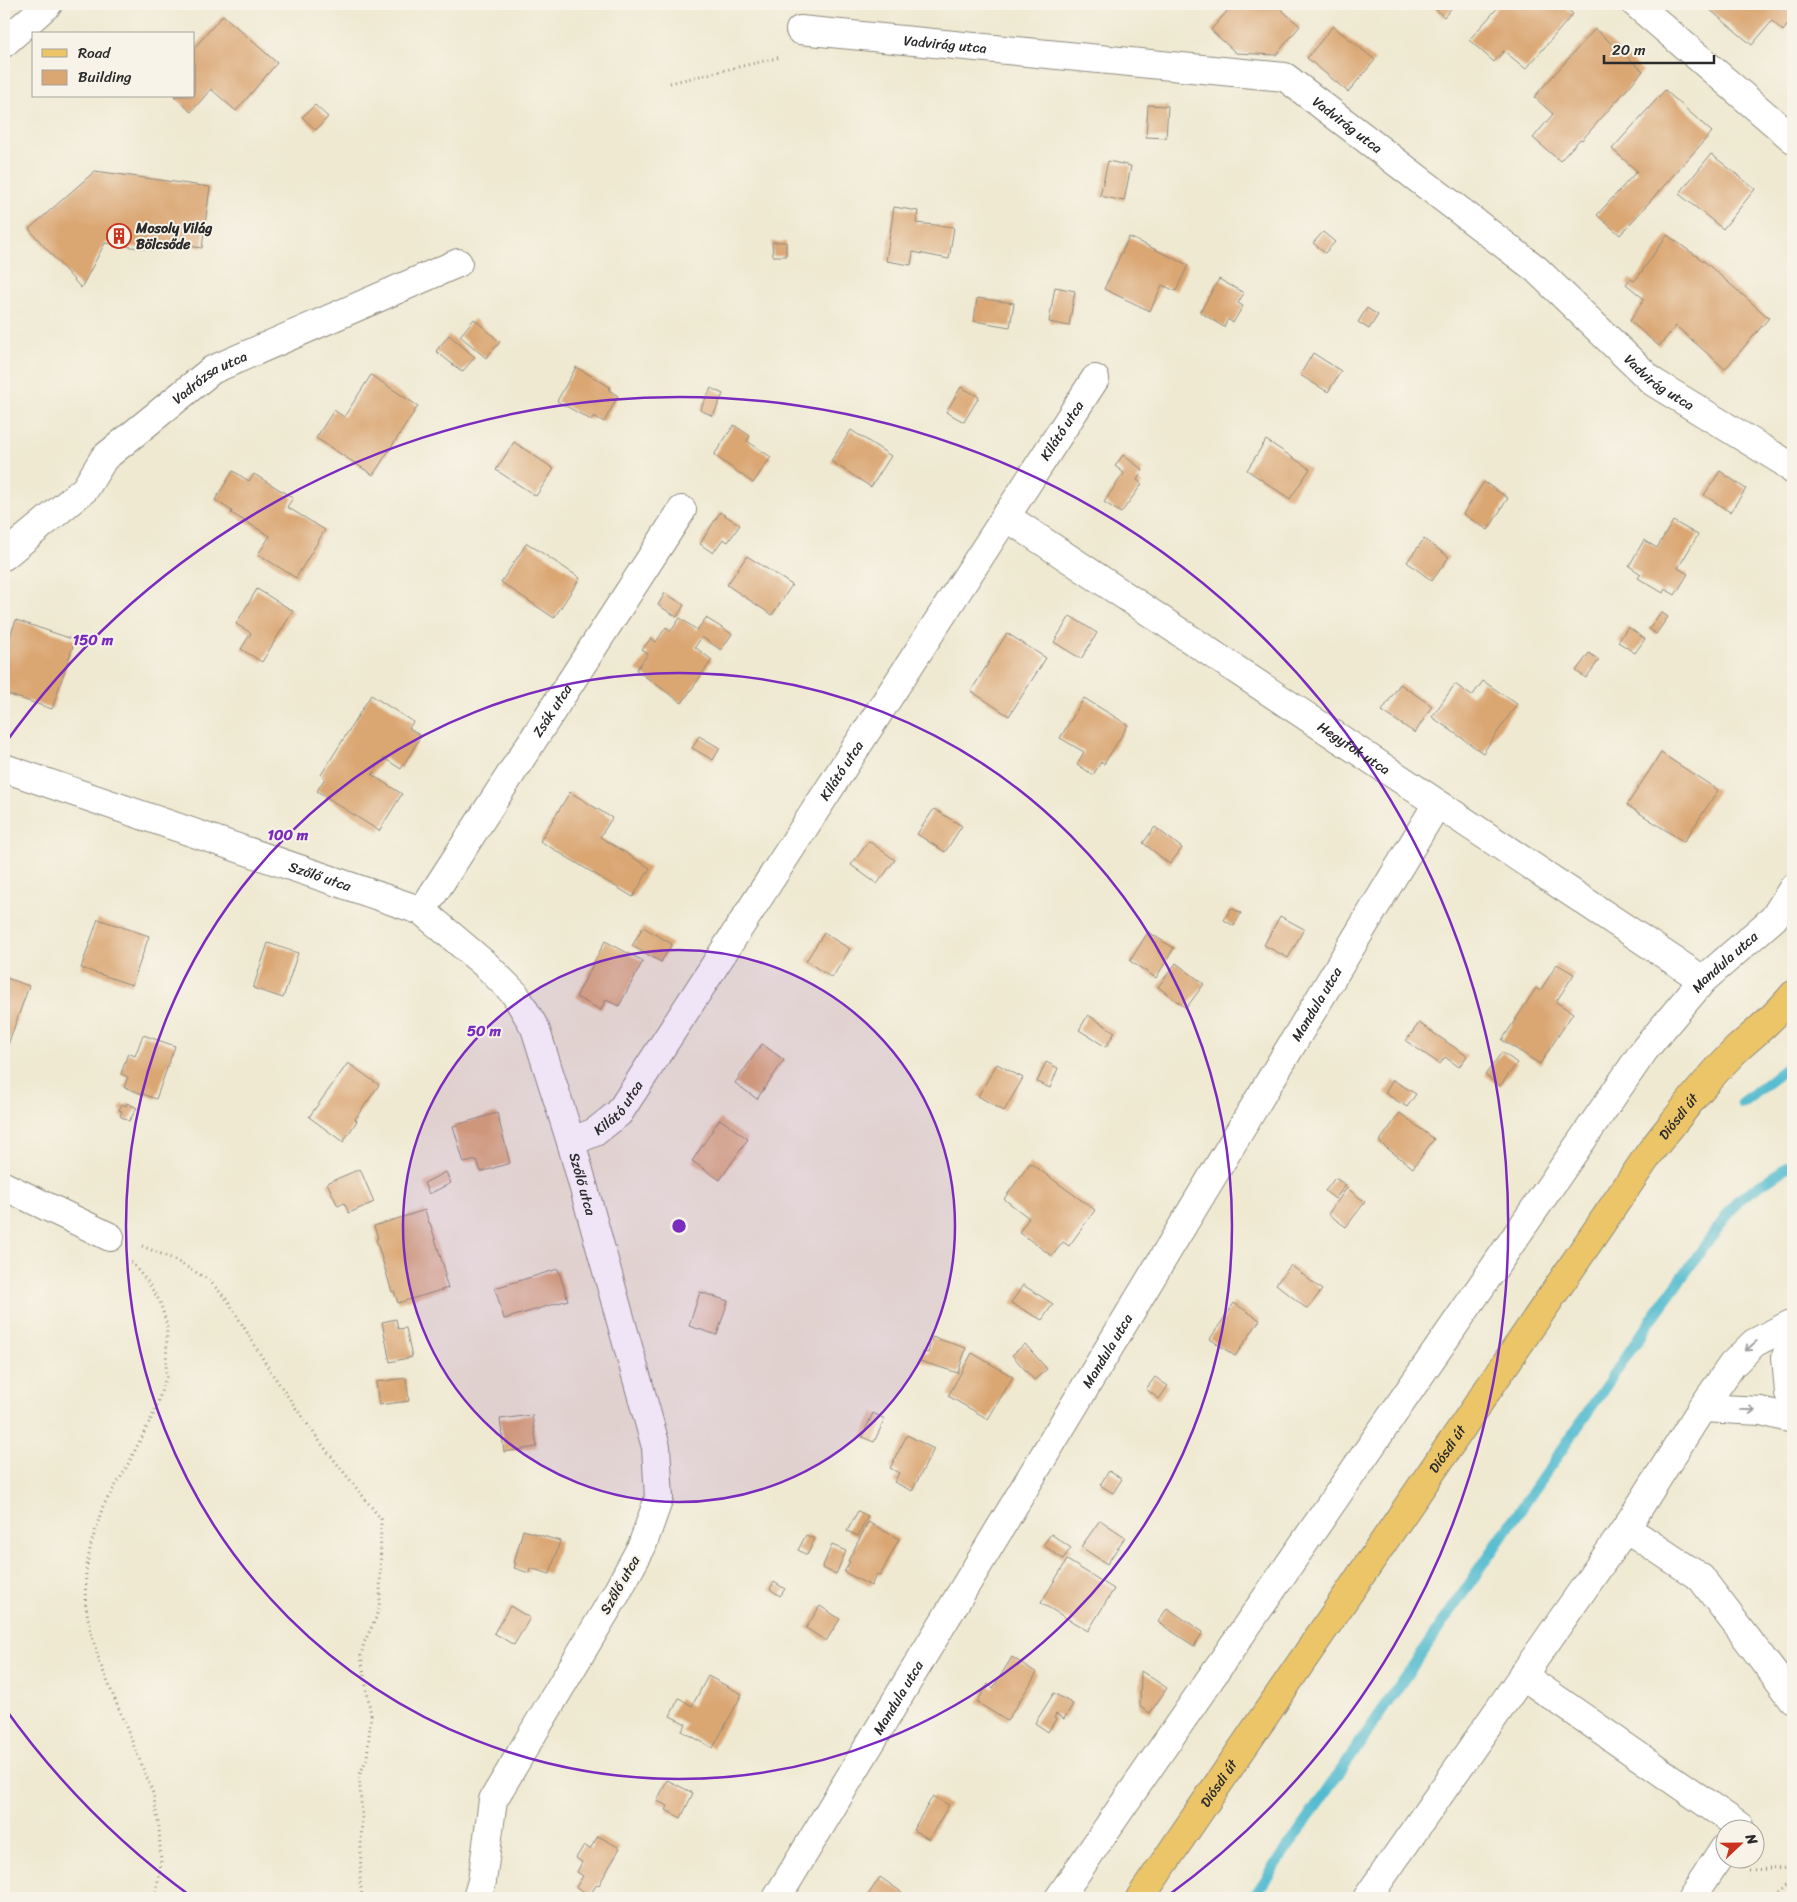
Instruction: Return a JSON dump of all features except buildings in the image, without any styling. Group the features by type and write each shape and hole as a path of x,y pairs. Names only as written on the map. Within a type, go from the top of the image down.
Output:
{"main road":[{"name":"Diósdi út","path":"1140,1898 1651,1152 1700,1089 1735,1051 1784,1012 1793,995"}],"street":[{"path":"4,43 48,4"},
{"path":"1636,4 1793,139"},
{"name":"Vadvirág utca","path":"800,30 1285,77 1536,268 1653,382 1791,462"},
{"name":"Vadrózsa utca","path":"4,556 86,489 104,458 212,370 458,263"},
{"name":"Kilátó utca","path":"571,1142 595,1132 619,1112 1095,379"},
{"name":"Zsák utca","path":"422,911 682,510"},
{"name":"Hegyfok utca","path":"1005,516 1703,980"},
{"name":"Szőlő utca","path":"4,768 422,911 486,966 515,994 535,1028 571,1142 656,1447 659,1498 642,1546 616,1594 493,1800 482,1881 477,1898"},
{"name":"Mandula utca","path":"777,1898 1437,804"},
{"name":"Mandula utca","path":"1059,1898 1645,1049 1703,980 1774,918 1793,888"},
{"path":"4,1186 110,1237"},
{"path":"1367,1898 1626,1528 1702,1408 1732,1365 1754,1342 1793,1323"},
{"path":"1793,1343 1786,1356 1789,1393 1793,1403"},
{"path":"1702,1408 1761,1411 1793,1420"},
{"path":"1626,1528 1701,1578 1793,1699"},
{"path":"1522,1675 1730,1820"},
{"path":"1692,1898 1714,1864"}],"path":[{"path":"670,83 783,57 800,30"},
{"path":"110,1237 137,1244 173,1258 209,1280 228,1301 271,1372 323,1446 381,1518 380,1601 376,1618 364,1643 361,1656 371,1715 367,1758 359,1776 362,1814 360,1882 362,1898"},
{"path":"110,1237 147,1281 160,1302 167,1325 166,1377 155,1411 124,1472 104,1506 91,1544 86,1571 85,1594 91,1633 100,1663 153,1793 159,1827 161,1864 155,1898"},
{"path":"1772,1898 1793,1878"}],"waterway":[{"path":"1742,1103 1793,1063"},
{"path":"1253,1898 1654,1316 1738,1200 1793,1163"}],"place":[{"name":"Mosoly Világ Bölcsőde","path":"119,236"}]}
